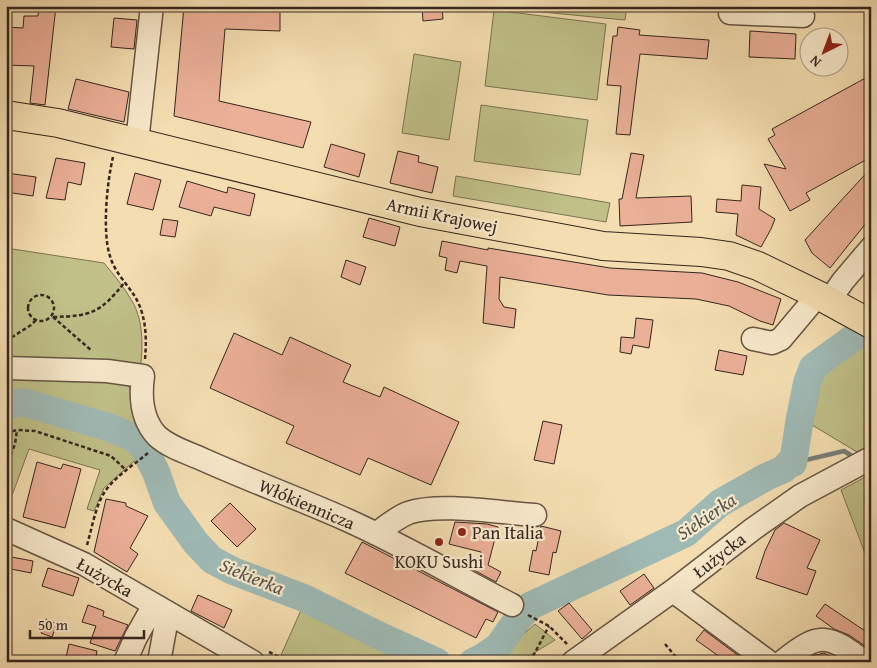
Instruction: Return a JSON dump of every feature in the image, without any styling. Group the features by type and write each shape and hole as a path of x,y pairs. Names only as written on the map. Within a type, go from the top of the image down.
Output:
{"main road":[{"name":"Armii Krajowej","path":"6,115 58,123 438,216 603,246 701,252 729,256 758,266 871,324"}],"street":[{"path":"137,142 152,6"},
{"path":"731,6 730,13 802,16"},
{"path":"753,339 772,343 781,339 830,302 843,281 871,248"},
{"path":"6,368 107,371 143,376"},
{"name":"Włókiennicza","path":"143,376 141,394 144,415 151,428 162,440 174,447 376,534 512,605"},
{"name":"Łużycka","path":"572,655 674,590 753,529 800,496 871,458"},
{"path":"376,534 400,517 422,510 456,509 535,516"},
{"name":"Łużycka","path":"6,529 84,564 253,662"},
{"path":"674,590 769,662"},
{"path":"125,662 136,637 161,609"},
{"path":"159,662 161,609"},
{"path":"782,662 806,645 822,639 837,642 865,662"}],"path":[{"path":"113,155 109,181 107,240 112,262 138,302 145,326 146,352 143,376"},
{"path":"52,316 54,308 52,301 46,296 38,296 31,300 30,314 36,320 46,320 52,316 83,316 103,306 125,282"},
{"path":"52,316 97,355"},
{"path":"6,341 32,325 36,320"},
{"path":"6,432 17,430 35,431 115,458 127,471"},
{"path":"6,467 15,444 17,430"},
{"path":"85,551 103,495 112,484 139,461"},
{"path":"540,622 549,626 572,655"},
{"path":"530,662 549,626"},
{"path":"665,644 680,662"}],"green space":[{"path":"543,6 627,6 625,20 542,12"},
{"path":"494,10 606,24 597,100 485,86"},
{"path":"414,54 461,62 449,140 402,133"},
{"path":"481,105 588,120 580,175 474,161"},
{"path":"456,176 610,203 606,222 453,196"},
{"path":"6,248 104,263 126,291 139,317 142,335 140,370 6,363"},
{"path":"871,338 871,445 857,452 812,425 822,376"},
{"path":"6,373 78,375 128,385 151,438 79,410 37,399 6,398"},
{"path":"6,411 38,411 62,421 110,434 129,445 140,456 104,488 94,511 87,509 100,470 29,449 6,512"},
{"path":"871,474 871,569 841,490"},
{"path":"302,608 423,662 298,662 281,655"},
{"path":"535,624 555,640 519,662 489,662 497,657"}],"building":[{"path":"39,6 56,6 45,105 30,103 34,66 6,65 6,27 23,28 24,16 38,16"},
{"path":"184,6 280,6 280,31 225,29 219,101 311,122 303,148 174,116"},
{"path":"422,6 442,6 443,19 423,21"},
{"path":"114,18 137,20 134,49 111,47"},
{"path":"618,27 640,30 639,35 709,40 707,59 640,54 630,135 616,134 621,86 607,85 613,36 617,36"},
{"path":"750,31 796,34 795,59 749,57"},
{"path":"871,75 871,157 806,193 810,200 790,211 764,164 786,169 768,139 775,135 772,129"},
{"path":"76,79 129,92 124,122 68,109"},
{"path":"331,144 365,154 359,177 324,167"},
{"path":"398,151 419,156 418,162 438,167 432,193 390,183"},
{"path":"631,153 644,155 636,198 691,196 692,222 620,226 619,199 622,199"},
{"path":"56,158 85,163 81,185 68,182 65,200 46,198"},
{"path":"871,168 871,217 830,268 812,253 805,240"},
{"path":"6,173 36,177 33,196 6,192"},
{"path":"135,173 161,180 153,210 127,204"},
{"path":"187,181 227,193 228,187 255,194 250,216 214,207 211,216 179,207"},
{"path":"742,185 761,187 759,209 775,219 761,247 736,235 738,214 716,212 717,199 741,201"},
{"path":"369,218 400,227 395,246 363,237"},
{"path":"163,219 178,221 175,237 160,235"},
{"path":"442,241 488,250 488,248 610,268 702,273 738,282 781,299 773,325 729,306 696,299 608,295 500,277 499,299 504,307 516,309 514,328 483,323 487,266 460,261 457,273 445,270 447,258 439,256"},
{"path":"346,260 366,267 360,285 341,277"},
{"path":"636,318 653,320 649,348 633,345 631,354 620,352 621,337 634,338"},
{"path":"234,333 282,355 290,337 351,365 343,382 380,397 384,387 459,422 431,485 368,458 360,475 286,443 294,426 210,388"},
{"path":"719,350 747,356 743,375 715,370"},
{"path":"543,421 562,425 554,464 534,460"},
{"path":"37,462 61,469 63,464 81,469 65,528 23,517"},
{"path":"106,499 126,503 126,506 148,516 130,548 138,554 127,572 94,552"},
{"path":"230,503 256,529 237,547 211,521"},
{"path":"455,522 487,524 498,527 488,565 501,572 496,582 472,569 481,552 449,544"},
{"path":"784,523 820,540 807,568 816,571 807,595 756,578 765,551 775,530"},
{"path":"541,526 561,531 556,553 553,552 549,575 529,571 533,550 536,551"},
{"path":"362,542 498,612 493,622 486,619 476,638 345,573"},
{"path":"6,556 33,561 31,573 6,568"},
{"path":"48,568 79,578 73,596 42,586"},
{"path":"644,574 654,588 630,605 620,591"},
{"path":"198,595 232,610 224,628 191,611"},
{"path":"569,603 592,630 582,639 558,611"},
{"path":"825,604 871,635 871,650 849,635 834,629 816,616"},
{"path":"88,605 104,611 103,616 128,625 115,651 90,643 96,626 82,622"},
{"path":"46,619 57,624 52,637 41,633"},
{"path":"704,630 747,662 727,662 696,640"},
{"path":"69,644 97,651 95,662 65,662"},
{"path":"824,653 842,662 804,662 812,656"}],"waterway":[{"name":"Siekierka","path":"473,662 498,647 517,620 530,606 686,533 720,503 784,469 788,464 793,463 807,383 813,367 860,333 871,317"},
{"name":"Siekierka","path":"6,406 22,402 108,427 134,438 144,448 156,472 167,503 196,543 212,560 233,571 304,598 437,662"},
{"path":"793,463 844,451 852,456"}],"place":[{"name":"Pan Italia","path":"462,532"},
{"name":"KOKU Sushi","path":"439,542"}]}
